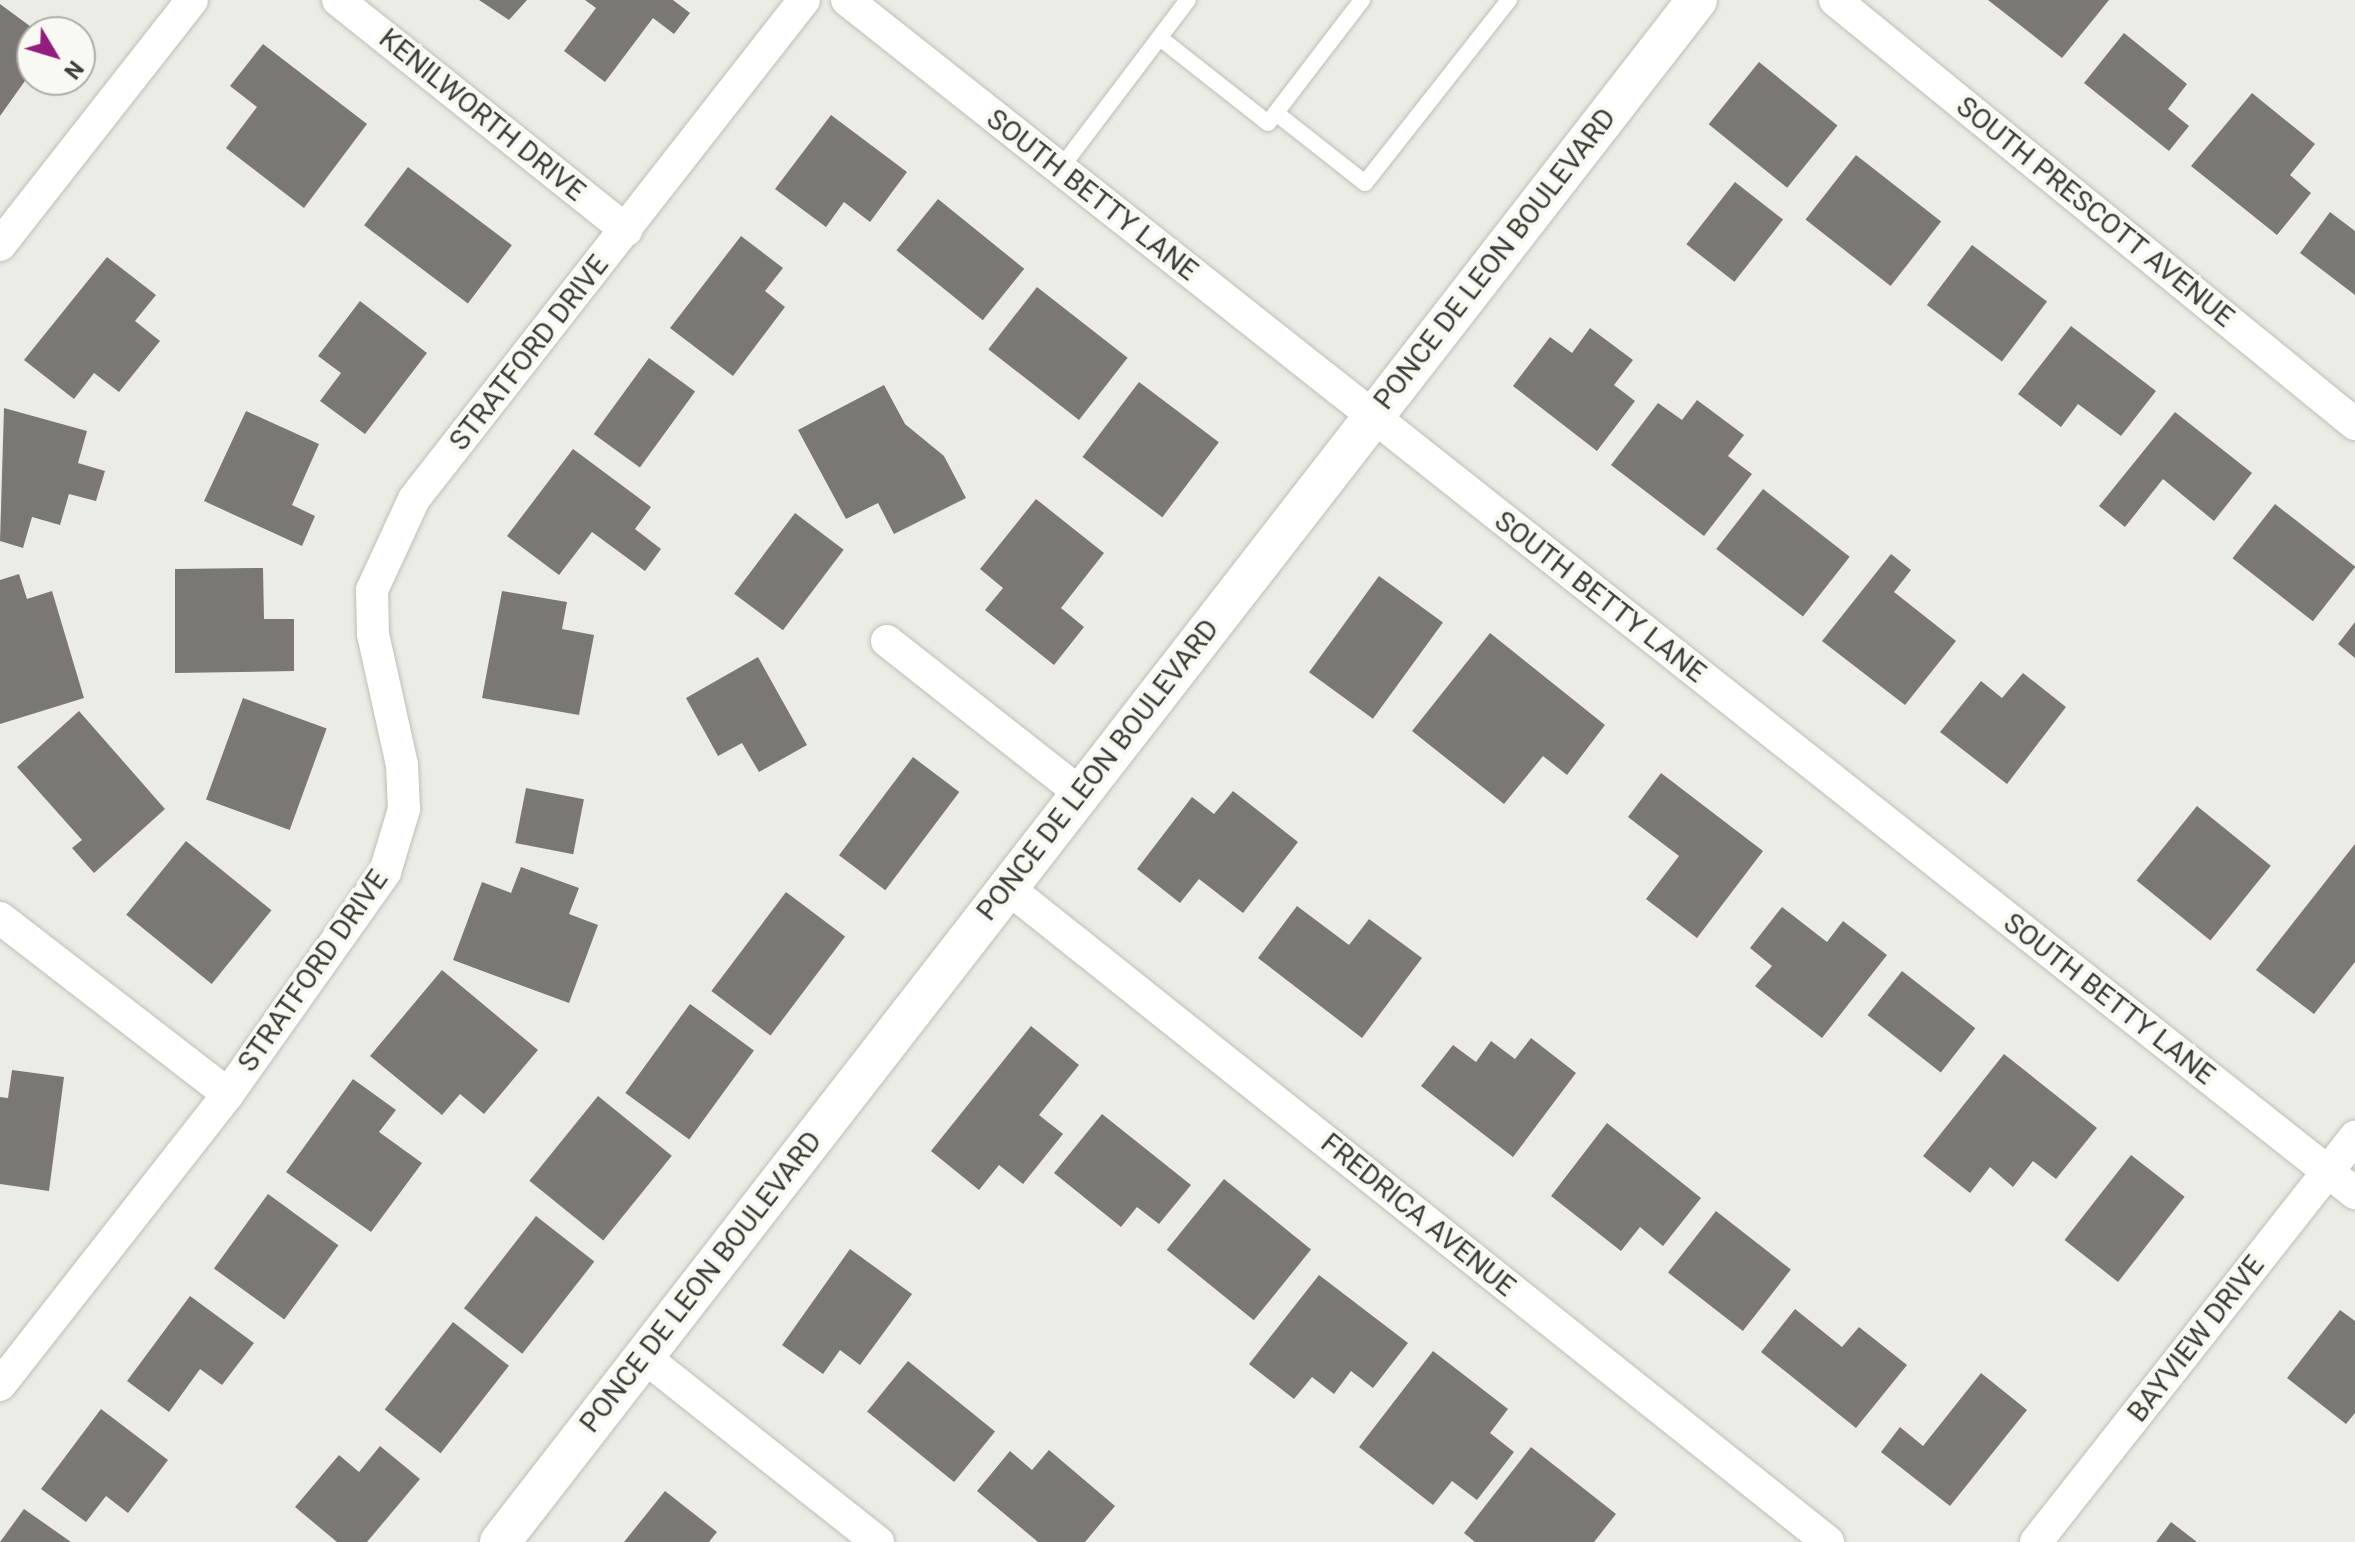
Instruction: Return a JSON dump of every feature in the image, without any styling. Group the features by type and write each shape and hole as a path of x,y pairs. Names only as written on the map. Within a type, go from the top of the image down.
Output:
{"street":[{"path":"0,245 192,0"},
{"name":"KENILWORTH DRIVE","path":"338,0 626,230"},
{"name":"STRATFORD DRIVE","path":"0,1385 228,1094 385,872 396,842 402,765 373,634 372,590 387,551 414,499 804,0"},
{"name":"SOUTH BETTY LANE","path":"847,0 2355,1193"},
{"name":"PONCE DE LEON BOULEVARD","path":"500,1542 1008,888 1079,792 1697,0"},
{"name":"SOUTH PRESCOTT AVENUE","path":"1835,0 2355,424"},
{"path":"887,641 1079,792"},
{"name":"FREDRICA AVENUE","path":"1008,888 1828,1542"},
{"path":"0,918 228,1094"},
{"name":"BAYVIEW DRIVE","path":"2036,1542 2355,1137"},
{"path":"643,1356 878,1542"}],"lane":[{"path":"1060,169 1188,0"},
{"path":"1160,38 1268,123 1362,0"},
{"path":"1276,113 1365,183 1509,0"}],"building":[{"path":"479,0 527,0 509,20"},
{"path":"585,0 673,0 690,13 674,34 653,18 605,82 564,51 596,8"},
{"path":"1988,0 2109,0 2062,58"},
{"path":"0,4 16,16 16,94 0,116"},
{"path":"2124,33 2187,84 2168,109 2189,126 2169,151 2084,83"},
{"path":"263,44 367,124 304,208 226,148 257,107 230,86"},
{"path":"1759,62 1837,126 1787,188 1709,124"},
{"path":"2252,93 2315,144 2290,175 2311,193 2277,235 2191,166"},
{"path":"831,115 907,172 870,222 844,202 826,227 775,189"},
{"path":"1856,155 1941,221 1891,286 1806,220"},
{"path":"408,167 512,245 468,304 364,225"},
{"path":"1735,182 1783,220 1734,282 1686,244"},
{"path":"938,199 1024,269 983,320 896,250"},
{"path":"2330,212 2355,231 2355,295 2300,253"},
{"path":"741,236 783,268 765,291 785,307 733,376 670,328"},
{"path":"1972,245 2047,302 2002,361 1927,305"},
{"path":"107,257 156,295 135,321 160,341 119,392 94,373 74,399 24,360"},
{"path":"1037,287 1128,358 1079,420 988,349"},
{"path":"360,301 427,353 365,434 320,401 341,373 318,356"},
{"path":"2071,326 2156,391 2121,436 2078,404 2061,427 2018,394"},
{"path":"1590,328 1633,360 1614,385 1635,401 1597,451 1513,386 1550,337 1572,353"},
{"path":"649,358 695,392 640,468 594,434"},
{"path":"1139,382 1219,442 1162,517 1082,457"},
{"path":"884,385 905,424 944,456 966,498 894,534 878,503 846,519 798,430"},
{"path":"1697,400 1744,435 1728,456 1752,474 1704,536 1611,465 1658,403 1682,420"},
{"path":"4,408 87,431 78,463 105,471 96,501 69,494 60,525 32,517 23,548 0,541"},
{"path":"246,411 319,444 292,505 315,516 302,546 204,501"},
{"path":"2175,412 2252,473 2214,521 2163,479 2125,527 2099,506"},
{"path":"573,449 651,507 635,529 661,549 645,571 592,532 559,575 507,536"},
{"path":"1763,489 1850,557 1803,617 1716,549"},
{"path":"1036,499 1104,553 1061,608 1084,627 1054,665 985,610 1003,588 980,569"},
{"path":"2275,504 2355,567 2313,621 2233,558"},
{"path":"795,513 844,550 783,630 734,594"},
{"path":"1891,554 1911,570 1894,592 1956,641 1905,705 1822,641"},
{"path":"263,568 264,619 294,619 294,671 175,673 175,569"},
{"path":"19,574 27,599 52,591 84,698 0,724 0,580"},
{"path":"1379,576 1443,622 1373,719 1309,672"},
{"path":"502,591 567,602 562,629 594,635 579,715 482,698"},
{"path":"2355,622 2355,658 2338,644"},
{"path":"1490,633 1605,725 1567,775 1543,756 1504,804 1412,731"},
{"path":"758,657 807,745 759,772 742,743 718,756 686,698"},
{"path":"2023,673 2066,707 2007,784 1940,732 1981,681 2002,698"},
{"path":"243,698 327,728 290,830 206,799"},
{"path":"79,711 165,809 94,873 72,848 82,840 17,767"},
{"path":"913,757 959,792 885,890 839,855"},
{"path":"1661,773 1763,851 1697,938 1646,899 1679,856 1628,817"},
{"path":"526,788 584,799 573,854 515,843"},
{"path":"1233,791 1298,842 1243,913 1199,879 1180,903 1137,869 1192,797 1214,814"},
{"path":"2197,806 2271,866 2210,940 2137,881"},
{"path":"186,841 271,910 212,984 126,915"},
{"path":"2355,844 2355,962 2314,1014 2256,970"},
{"path":"521,867 579,888 569,914 598,925 569,1003 453,960 482,882 511,893"},
{"path":"786,892 845,937 770,1036 711,991"},
{"path":"1297,906 1349,945 1369,919 1422,958 1362,1038 1258,958"},
{"path":"1782,907 1827,942 1843,921 1887,955 1822,1038 1755,986 1772,966 1750,948"},
{"path":"442,970 538,1050 484,1114 460,1094 442,1115 370,1056"},
{"path":"1902,971 1975,1028 1941,1072 1868,1015"},
{"path":"690,1004 754,1050 689,1139 625,1093"},
{"path":"1031,1026 1079,1065 1039,1115 1063,1134 1023,1184 999,1165 979,1190 931,1151"},
{"path":"1531,1038 1576,1073 1513,1157 1421,1086 1453,1045 1476,1062 1491,1041 1515,1059"},
{"path":"2004,1054 2097,1128 2056,1179 2033,1161 2013,1187 1990,1167 1970,1193 1923,1156"},
{"path":"12,1070 64,1077 49,1191 0,1184 0,1097 8,1098"},
{"path":"353,1079 396,1110 379,1132 422,1163 371,1232 286,1172"},
{"path":"598,1096 672,1156 603,1240 529,1181"},
{"path":"1102,1114 1191,1185 1159,1224 1137,1207 1121,1227 1054,1173"},
{"path":"1607,1123 1701,1198 1663,1246 1640,1227 1621,1251 1551,1196"},
{"path":"2131,1155 2185,1197 2118,1282 2065,1240"},
{"path":"1224,1179 1311,1249 1254,1320 1167,1250"},
{"path":"268,1194 338,1245 284,1320 214,1268"},
{"path":"1716,1211 1791,1269 1743,1331 1668,1272"},
{"path":"536,1216 594,1262 522,1354 464,1308"},
{"path":"850,1249 912,1294 860,1365 840,1350 823,1374 782,1345"},
{"path":"1319,1275 1408,1343 1373,1388 1351,1371 1334,1394 1312,1377 1294,1399 1249,1364"},
{"path":"190,1296 254,1343 222,1385 200,1369 169,1412 127,1381"},
{"path":"1795,1309 1842,1347 1859,1327 1907,1365 1856,1428 1761,1352"},
{"path":"2340,1310 2355,1321 2355,1413 2346,1424 2287,1378"},
{"path":"453,1322 509,1366 441,1453 385,1409"},
{"path":"1433,1351 1508,1409 1490,1433 1514,1452 1477,1500 1452,1481 1433,1505 1359,1447"},
{"path":"908,1361 995,1431 954,1482 867,1412"},
{"path":"1981,1373 2027,1410 1950,1506 1881,1452 1900,1427 1923,1446"},
{"path":"101,1409 168,1460 128,1513 106,1496 86,1522 41,1489"},
{"path":"380,1446 420,1479 367,1542 337,1542 295,1507 339,1455 359,1472"},
{"path":"1531,1447 1616,1514 1594,1542 1475,1542 1464,1533"},
{"path":"1049,1450 1115,1506 1085,1542 1038,1542 977,1491 1010,1451 1032,1470"},
{"path":"665,1491 717,1532 709,1542 624,1542"},
{"path":"24,1509 71,1542 0,1542"},
{"path":"2171,1522 2197,1542 2156,1542"}]}
